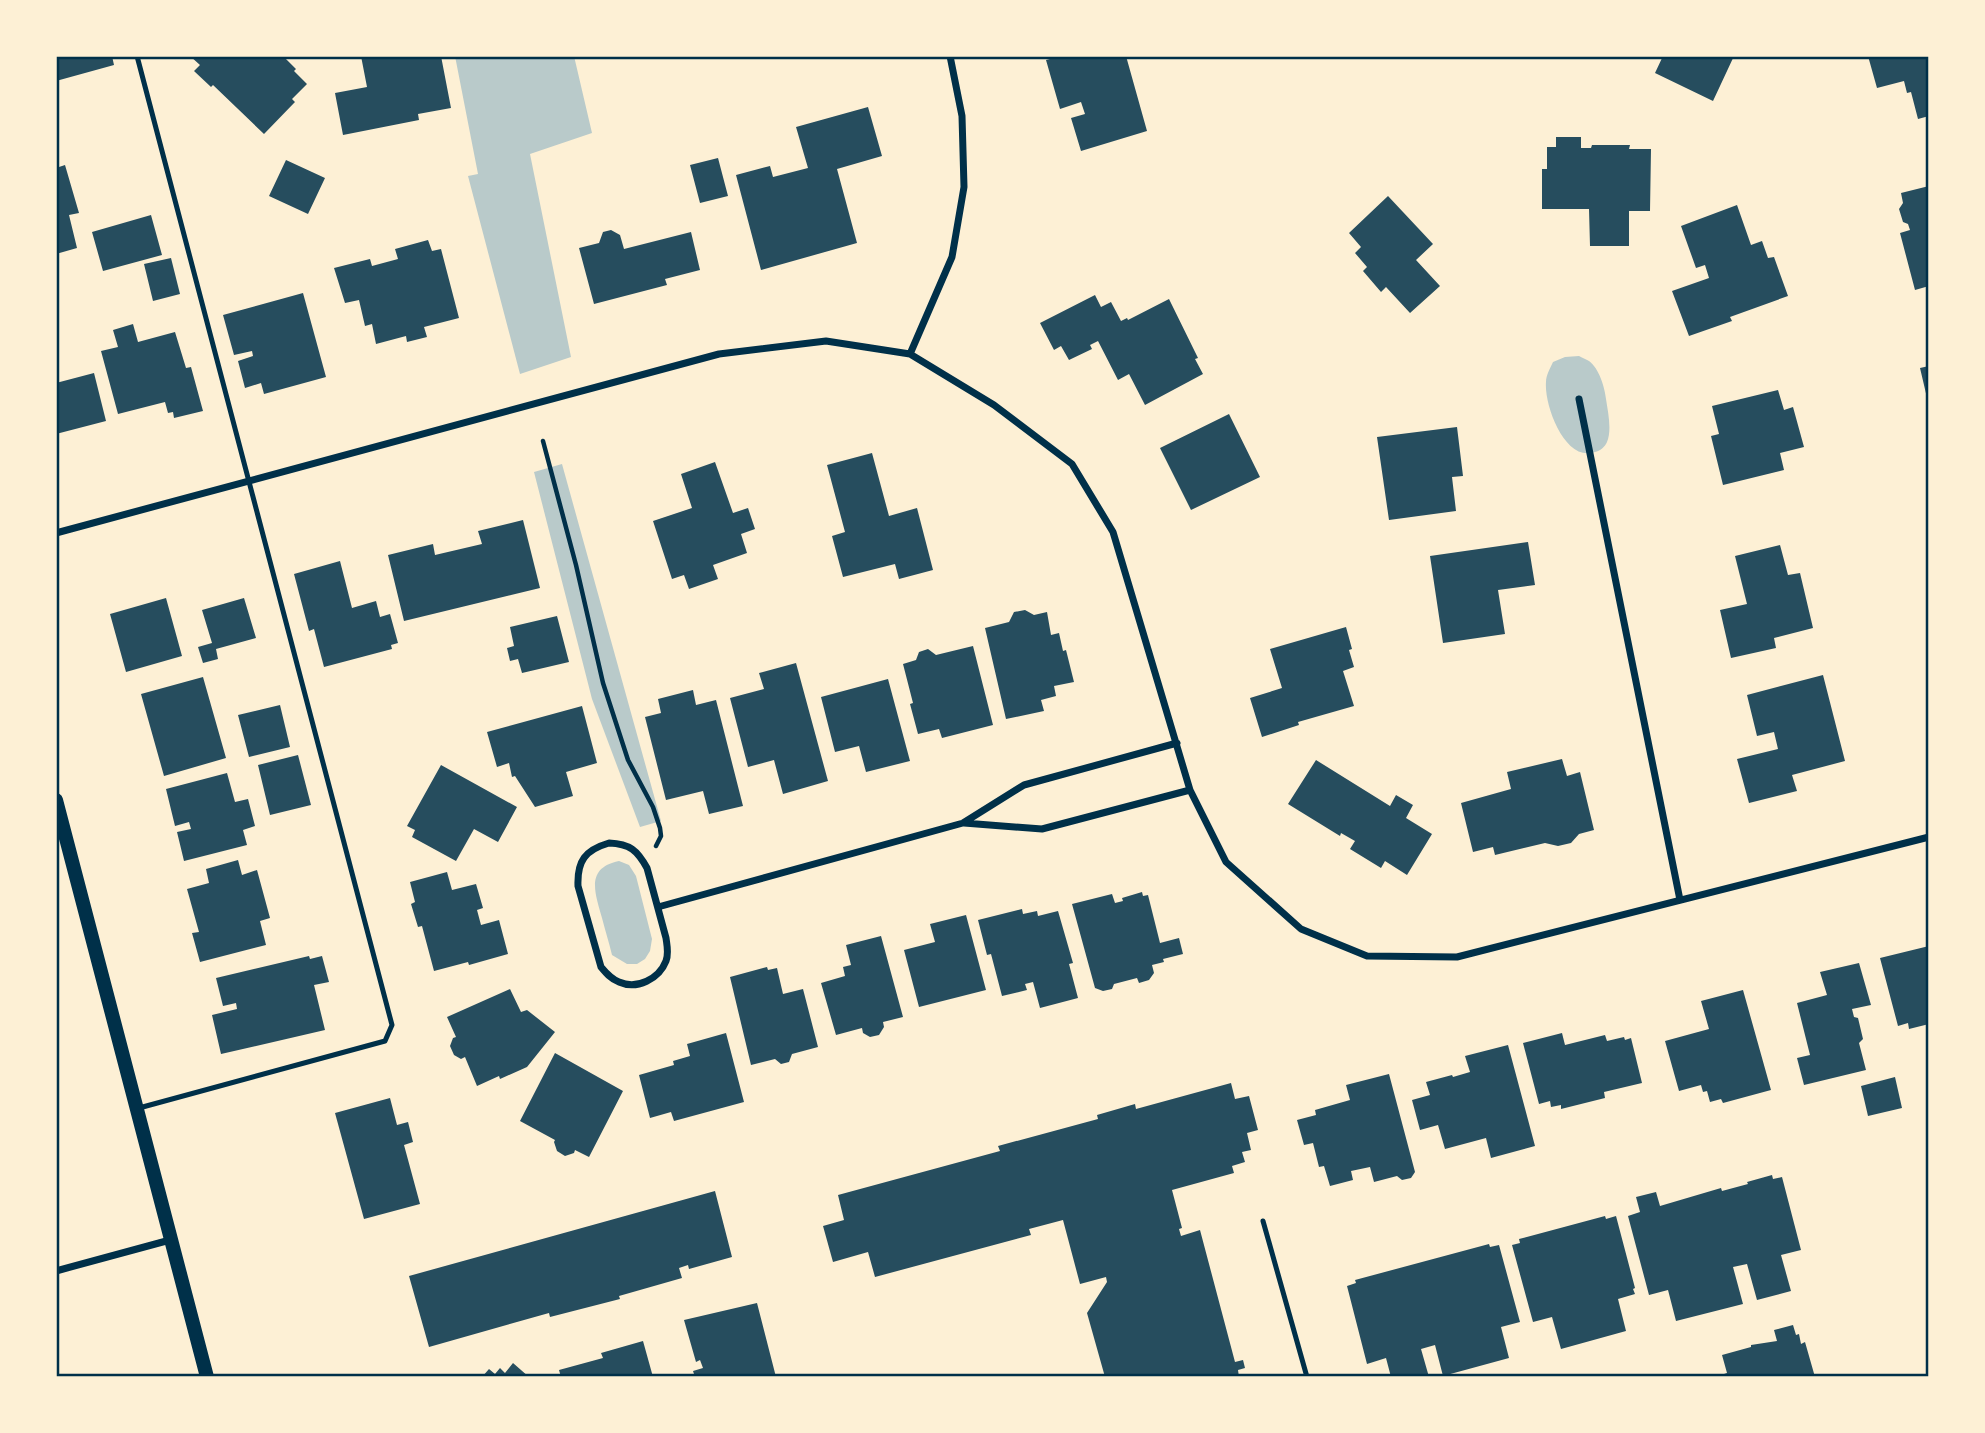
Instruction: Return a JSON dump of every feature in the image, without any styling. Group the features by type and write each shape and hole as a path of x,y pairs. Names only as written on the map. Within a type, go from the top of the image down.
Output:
{"main road":[{"path":"56,800 207,1377"}],"street":[{"path":"910,354 952,257 964,187 962,116 950,56"},
{"path":"56,533 719,354 827,341 910,354 994,405 1072,464 1113,532 1190,790 1226,862 1301,929 1367,956 1457,957 1929,837"},
{"path":"1579,399 1679,900"},
{"path":"657,906 963,823 1024,785 1177,743"},
{"path":"963,823 1042,829 1190,790"},
{"path":"609,843 632,849 641,857 647,868 657,906 668,950 666,961 652,979 641,984 619,982 601,967 597,957 578,886 580,863 598,846 609,843"},
{"path":"56,1271 170,1240"}],"lane":[{"path":"137,56 392,1025 385,1041 137,1108"},
{"path":"1263,1221 1307,1377"}],"path":[{"path":"543,441 576,565 603,683 628,760 653,807 660,828 661,836 656,847"}],"shaded area":[{"path":"455,56 574,56 592,133 530,154 571,357 520,374 468,176 478,174"},
{"path":"1579,356 1596,368 1605,394 1609,432 1604,447 1595,452 1584,453 1574,449 1566,441 1553,417 1546,392 1547,377 1553,362 1565,357"},
{"path":"562,464 661,821 640,827 592,699 534,472"},
{"path":"619,861 629,865 636,876 652,939 650,951 645,959 637,964 627,964 612,955 595,891 595,883 601,869"}],"building":[{"path":"56,56 112,56 114,65 56,81"},
{"path":"190,56 283,56 307,84 292,99 295,102 264,134 213,85 211,87 194,71 200,65"},
{"path":"361,56 441,56 451,108 418,114 419,120 343,135 335,93 367,87"},
{"path":"1062,56 1126,56 1147,131 1081,151 1071,118 1085,114 1081,102 1060,109 1046,60"},
{"path":"1663,56 1734,56 1713,101 1655,73"},
{"path":"1868,56 1929,56 1929,116 1918,119 1911,92 1907,93 1904,81 1877,88"},
{"path":"868,107 882,156 837,169 857,243 761,270 736,175 770,166 773,177 808,168 796,127"},
{"path":"1556,137 1581,137 1581,148 1591,148 1592,145 1630,145 1629,149 1651,149 1650,211 1629,211 1629,246 1590,246 1589,209 1542,209 1542,169 1547,169 1547,147 1556,147"},
{"path":"718,158 728,196 700,203 690,165"},
{"path":"286,160 325,178 308,214 269,196"},
{"path":"65,165 79,213 69,215 77,248 56,254 56,168"},
{"path":"1929,186 1929,286 1915,290 1900,233 1910,230 1908,224 1903,222 1899,209 1903,203 1901,193"},
{"path":"1388,196 1433,244 1416,260 1440,286 1410,313 1386,287 1381,292 1363,271 1367,267 1355,253 1361,247 1349,233"},
{"path":"1737,205 1751,245 1762,241 1768,258 1774,257 1788,296 1730,317 1732,321 1689,336 1672,291 1709,278 1705,265 1696,268 1681,226"},
{"path":"151,215 162,255 103,271 92,232"},
{"path":"611,230 620,235 624,249 691,232 700,270 665,279 667,285 594,304 579,248 599,243 603,232"},
{"path":"428,240 432,251 441,249 459,318 424,327 427,337 407,342 406,336 376,344 372,324 365,326 359,300 345,303 334,268 370,259 372,266 398,259 395,249"},
{"path":"171,258 180,294 153,301 144,264"},
{"path":"303,293 326,377 264,394 261,383 245,388 238,361 253,356 252,351 234,355 223,315"},
{"path":"1095,295 1101,307 1111,302 1121,321 1169,299 1203,374 1145,405 1129,374 1118,380 1098,341 1090,345 1092,349 1069,360 1061,346 1054,350 1040,323"},
{"path":"133,324 138,342 175,332 186,368 191,367 203,411 174,418 173,412 168,413 165,402 118,414 101,351 118,347 113,330"},
{"path":"1929,366 1929,401 1928,402 1920,368"},
{"path":"94,373 106,421 56,434 56,383"},
{"path":"1778,390 1784,410 1793,407 1804,447 1780,453 1784,470 1723,485 1711,436 1719,434 1712,406"},
{"path":"1229,414 1260,477 1191,510 1160,448"},
{"path":"1457,427 1463,476 1452,477 1456,511 1389,520 1377,437"},
{"path":"872,453 889,516 917,508 933,570 899,579 895,564 843,577 832,536 845,532 827,465"},
{"path":"715,462 733,513 748,508 755,529 741,534 747,553 713,565 718,579 689,589 684,575 672,579 653,521 692,508 681,474"},
{"path":"523,520 540,588 404,621 388,555 433,544 435,555 482,544 478,531"},
{"path":"1528,542 1535,585 1498,590 1505,634 1443,643 1430,556"},
{"path":"1780,545 1788,575 1800,573 1813,628 1774,638 1776,648 1731,658 1720,610 1747,604 1735,556"},
{"path":"340,561 352,608 376,601 380,617 390,614 398,643 391,645 392,649 324,667 314,629 309,631 294,574"},
{"path":"166,598 182,656 126,672 110,614"},
{"path":"244,598 256,638 216,649 218,659 203,663 198,647 212,643 202,610"},
{"path":"1025,610 1034,615 1047,612 1051,635 1059,633 1074,682 1054,686 1056,696 1041,700 1044,711 1006,719 985,628 1009,622 1014,612"},
{"path":"557,616 569,662 522,673 518,659 510,661 507,648 514,646 510,627"},
{"path":"1346,627 1354,667 1343,671 1354,706 1298,722 1299,725 1262,737 1250,698 1282,688 1270,649"},
{"path":"973,646 993,725 942,738 939,729 918,734 903,664 916,660 919,652 928,649 936,655"},
{"path":"796,663 828,781 783,794 774,760 748,767 730,698 764,689 759,673"},
{"path":"1823,675 1845,761 1792,775 1797,791 1749,803 1737,759 1778,749 1774,732 1757,736 1747,695"},
{"path":"203,677 226,758 164,776 141,694"},
{"path":"888,679 910,761 866,772 859,746 835,752 821,697"},
{"path":"693,690 696,705 716,700 743,806 709,814 703,791 666,800 645,717 661,713 658,699"},
{"path":"280,705 290,747 249,757 238,715"},
{"path":"582,706 597,763 566,772 573,796 535,807 515,776 512,777 509,763 497,767 487,732"},
{"path":"298,755 311,805 270,815 258,765"},
{"path":"1562,759 1567,776 1580,772 1594,830 1579,834 1571,843 1558,846 1545,843 1495,855 1493,847 1473,852 1461,803 1511,789 1507,772"},
{"path":"1316,760 1390,806 1396,795 1413,805 1406,818 1432,834 1407,875 1385,861 1381,868 1350,849 1355,841 1341,833 1340,836 1288,804"},
{"path":"441,765 517,807 498,842 474,829 456,861 412,837 415,830 407,826"},
{"path":"227,773 235,802 248,799 255,826 243,830 247,845 184,861 177,832 191,829 189,822 175,826 166,789"},
{"path":"238,860 242,875 257,870 270,918 260,921 266,945 200,962 192,933 199,932 187,889 209,883 206,869"},
{"path":"447,872 452,890 476,884 483,908 477,910 481,925 499,920 508,954 434,971 422,926 418,927 411,904 415,902 410,882"},
{"path":"1142,892 1143,896 1148,895 1160,943 1179,938 1183,954 1152,965 1154,973 1149,980 1139,983 1137,978 1114,984 1112,989 1103,991 1095,988 1072,904 1112,894 1115,903"},
{"path":"1022,909 1023,914 1037,911 1038,916 1058,911 1073,963 1069,964 1078,998 1040,1008 1033,982 1025,984 1027,990 1002,996 991,954 987,955 978,920"},
{"path":"966,915 986,990 919,1007 904,950 935,942 930,924"},
{"path":"881,936 903,1017 883,1022 884,1027 879,1035 870,1037 863,1033 862,1028 836,1035 821,983 845,976 843,967 851,965 846,945"},
{"path":"1929,946 1929,1024 1909,1029 1908,1023 1898,1026 1880,958"},
{"path":"309,956 310,959 322,956 329,982 314,985 325,1030 221,1054 212,1015 237,1009 236,1003 223,1006 216,978"},
{"path":"1859,963 1871,1005 1852,1009 1854,1017 1858,1018 1863,1039 1859,1043 1866,1070 1804,1085 1797,1058 1810,1055 1797,1003 1827,995 1820,972"},
{"path":"767,967 768,970 777,968 783,994 803,989 818,1047 792,1054 789,1062 781,1064 775,1059 751,1065 730,977"},
{"path":"510,989 521,1012 527,1010 555,1032 527,1067 477,1086 465,1057 461,1059 454,1055 450,1046 456,1037 447,1017"},
{"path":"1743,990 1771,1090 1723,1103 1721,1099 1710,1102 1707,1091 1703,1092 1701,1085 1679,1091 1665,1041 1709,1029 1701,1001"},
{"path":"726,1033 744,1102 674,1121 671,1112 650,1118 639,1075 674,1065 673,1061 690,1056 687,1044"},
{"path":"1562,1033 1565,1045 1605,1035 1607,1041 1631,1038 1642,1083 1604,1092 1605,1098 1561,1109 1561,1105 1551,1107 1550,1101 1539,1104 1523,1043"},
{"path":"1508,1045 1535,1146 1491,1158 1486,1138 1445,1149 1438,1125 1420,1130 1412,1100 1430,1095 1426,1082 1470,1072 1465,1056"},
{"path":"555,1053 623,1091 589,1157 575,1150 565,1156 557,1151 555,1140 520,1121"},
{"path":"1389,1074 1415,1172 1411,1178 1402,1180 1397,1176 1374,1182 1370,1167 1351,1171 1353,1180 1330,1186 1324,1166 1319,1167 1313,1143 1304,1145 1297,1120 1316,1115 1315,1110 1350,1100 1346,1085"},
{"path":"1895,1077 1902,1108 1868,1116 1861,1086"},
{"path":"1231,1083 1235,1099 1249,1096 1258,1130 1247,1133 1251,1150 1242,1152 1245,1162 1232,1166 1234,1173 1172,1190 1182,1228 1179,1229 1181,1236 1200,1230 1235,1362 1243,1360 1245,1368 1238,1370 1239,1377 1105,1377 1087,1313 1107,1282 1106,1277 1080,1284 1063,1220 1029,1229 1031,1235 875,1277 868,1252 833,1262 823,1226 844,1220 838,1195 1000,1151 998,1146 1098,1119 1097,1115 1135,1104 1136,1109"},
{"path":"390,1098 397,1125 408,1122 413,1142 404,1145 420,1204 364,1219 335,1113"},
{"path":"1772,1175 1773,1179 1782,1177 1801,1250 1781,1255 1791,1291 1757,1300 1747,1264 1733,1267 1743,1304 1676,1321 1668,1290 1649,1295 1628,1216 1640,1212 1636,1197 1656,1192 1660,1206 1721,1188 1722,1191 1748,1184 1747,1182"},
{"path":"715,1191 732,1257 689,1269 688,1265 679,1268 682,1278 619,1296 620,1299 550,1317 549,1313 429,1347 409,1276"},
{"path":"1605,1216 1606,1219 1616,1216 1635,1288 1635,1294 1618,1299 1626,1331 1561,1349 1552,1317 1533,1322 1512,1245 1520,1243 1519,1239"},
{"path":"1489,1244 1490,1247 1499,1245 1520,1322 1501,1327 1509,1358 1443,1376 1435,1345 1421,1349 1429,1377 1391,1377 1386,1358 1367,1364 1347,1286 1356,1283 1355,1280"},
{"path":"757,1303 776,1377 695,1377 693,1371 703,1368 700,1360 696,1362 684,1320"},
{"path":"1793,1325 1801,1344 1805,1342 1815,1377 1715,1377 1727,1373 1722,1355 1751,1345 1777,1341 1774,1330"},
{"path":"643,1341 653,1377 561,1377 559,1370 603,1358 601,1353"},
{"path":"513,1363 529,1377 482,1377 489,1369 495,1374 500,1368 505,1373"}]}
